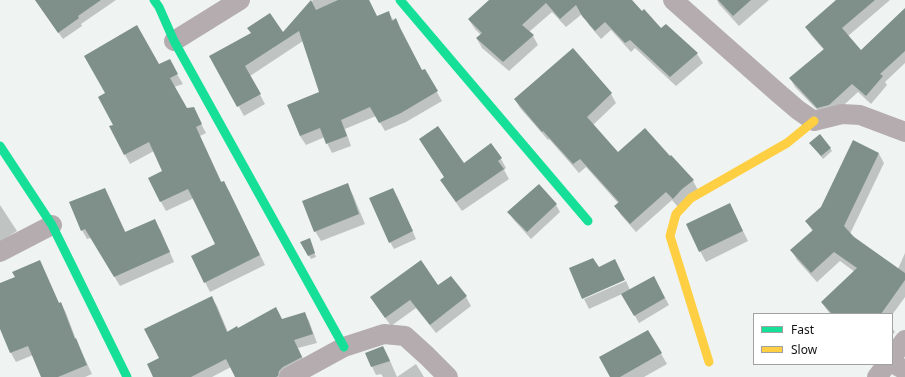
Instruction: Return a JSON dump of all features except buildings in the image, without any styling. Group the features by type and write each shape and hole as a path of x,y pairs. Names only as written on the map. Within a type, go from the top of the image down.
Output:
{"street":[{"path":"154,0 159,7 174,41 344,347"},
{"path":"174,41 240,0"},
{"path":"400,0 588,221"},
{"path":"673,0 777,92 798,110 814,121"},
{"path":"709,362 670,236 676,214 691,198 787,143 814,121 842,114 860,115 905,132"},
{"path":"0,146 52,225 127,377"},
{"path":"0,252 52,225"},
{"path":"289,377 344,347 384,334 405,336 448,377"},
{"path":"893,356 905,340"},
{"path":"893,364 905,370"},
{"path":"877,377 886,365"}],"traffic: fast":[{"path":"154,0 159,7 174,41 344,347"},
{"path":"400,0 588,221"},
{"path":"0,146 52,225 127,377"}],"traffic: slow":[{"path":"709,362 670,236 676,214 691,198 787,143 814,121"}]}
